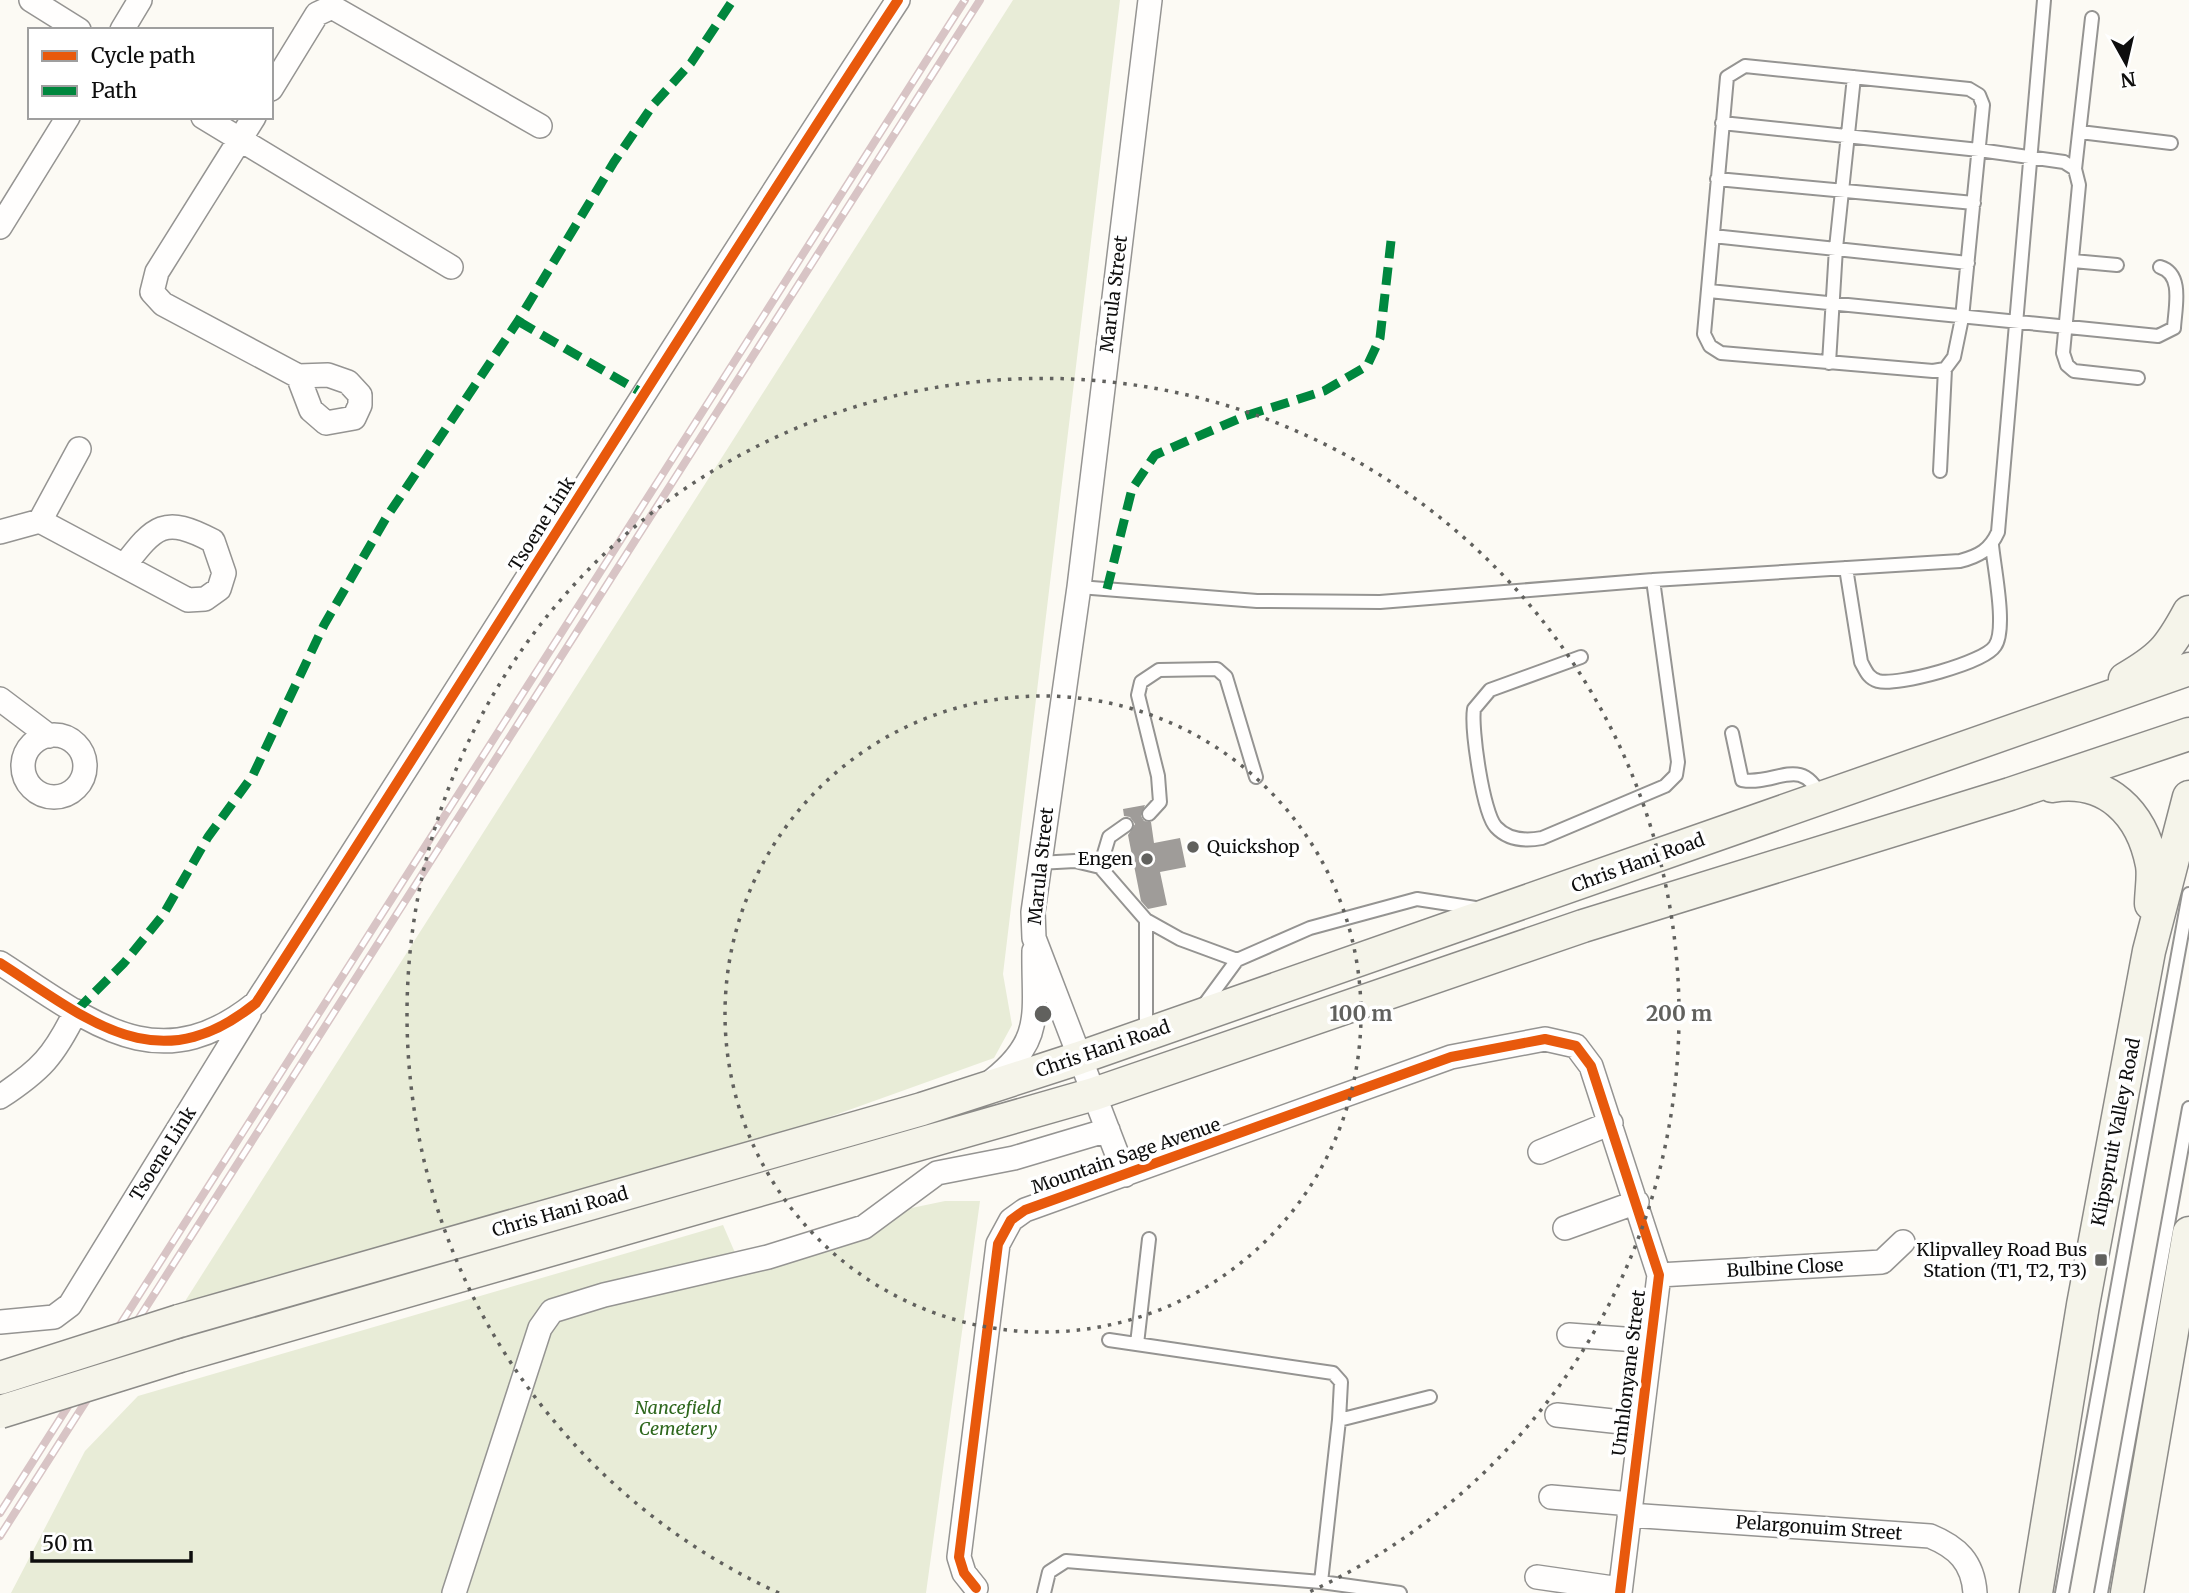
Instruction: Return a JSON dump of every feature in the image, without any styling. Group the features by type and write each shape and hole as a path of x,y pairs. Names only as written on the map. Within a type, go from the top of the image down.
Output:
{"main road":[{"path":"2081,705 2156,660 2171,647 2189,612"},
{"name":"Chris Hani Road","path":"0,1378 179,1321 982,1089 1079,1058 2189,669"},
{"name":"Chris Hani Road","path":"0,1412 180,1356 1094,1094 1583,926 2010,794 2189,734"},
{"path":"2010,794 2067,784 2112,795 2126,806 2138,825 2152,866 2149,951"},
{"name":"Klipspruit Valley Road","path":"2036,1593 2083,1305 2149,951 2189,797"},
{"path":"2127,1593 2189,1233"}],"street":[{"path":"31,0 76,28"},
{"path":"123,28 140,0"},
{"name":"Tsoene Link","path":"0,1322 54,1317 70,1305 256,1003 452,699 751,225 898,0"},
{"name":"Marula Street","path":"1094,1094 1034,938 1037,863 1079,587 1150,0"},
{"path":"273,86 317,14 332,7 540,126"},
{"path":"0,227 67,119"},
{"path":"206,119 451,267"},
{"path":"253,119 157,272 152,292 163,304 298,376"},
{"path":"40,521 79,449"},
{"path":"0,532 40,521 124,566"},
{"path":"0,699 49,736"},
{"path":"982,1089 1015,1063 1027,1048 1032,1033 1034,938"},
{"path":"0,963 76,1011 58,1049 30,1077 0,1097"},
{"name":"Tsoene Link","path":"76,1011 107,1029 142,1040 190,1040 232,1023 256,1003"},
{"name":"Mountain Sage Avenue","path":"976,1588 964,1573 960,1557 998,1244 1011,1220 1025,1210 1451,1057 1545,1039 1576,1046"},
{"name":"Umhlonyane Street","path":"1537,1577 1620,1591 1659,1275 1591,1066 1576,1046"},
{"name":"Mountain Sage Avenue","path":"1094,1094 1125,1175"},
{"path":"1540,1152 1611,1123"},
{"path":"454,1593 540,1328 552,1311 604,1294 768,1257 864,1227 937,1173 1014,1158 1108,1130"},
{"path":"1565,1228 1637,1202"},
{"name":"Bulbine Close","path":"1659,1275 1882,1262 1903,1242"},
{"name":"Umhlonyane Street","path":"1569,1335 1651,1341"},
{"name":"Umhlonyane Street","path":"1558,1415 1640,1424"},
{"path":"1551,1497 1630,1509"},
{"name":"Pelargonuim Street","path":"1630,1509 1930,1536 1959,1550 1970,1569 1975,1593"}],"lane":[{"path":"1079,587 1257,601 1380,601 1653,580 1960,561 1977,556 1992,545 1998,532 2044,0"},
{"path":"2092,18 2075,169 2079,185 2063,353 2067,365 2074,371 2138,378"},
{"path":"1940,471 1945,369 1954,357 1962,318 1968,263 1983,105 1979,95 1969,89 1745,66 1727,77 1704,334 1710,346 1721,354 1933,371 1945,369"},
{"path":"1829,363 1836,248 1854,77"},
{"path":"1722,122 1979,150 2064,162 2075,169"},
{"path":"2080,132 2171,143"},
{"path":"1717,179 1974,203"},
{"path":"1713,236 1968,263"},
{"path":"2073,261 2117,265"},
{"path":"1709,291 2158,337 2174,328 2176,282 2172,274 2160,267"},
{"path":"1846,568 1861,662 1868,676 1879,681 1899,682 1980,659 1995,647 2000,632 1992,545"},
{"path":"1581,657 1490,690 1474,709 1488,811 1495,827 1506,836 1525,840 1542,838 1665,786 1676,775 1678,762 1653,580"},
{"path":"1149,814 1160,802 1158,776 1140,714 1138,695 1141,682 1159,670 1217,669 1226,677 1256,776"},
{"path":"1732,733 1742,780 1802,775 1813,780 1821,797"},
{"path":"1100,867 1109,837 1126,825"},
{"path":"1037,863 1075,861 1100,867 1146,920 1180,939 1237,960"},
{"name":"Klipspruit Valley Road","path":"2062,1593 2189,894"},
{"path":"1194,1017 1237,960 1310,928 1416,899 1495,912"},
{"path":"1146,920 1146,1034"},
{"path":"2101,1593 2189,1108"},
{"path":"1137,1344 1149,1239"},
{"path":"1109,1340 1333,1373 1341,1382 1321,1582"},
{"path":"1339,1420 1430,1397"},
{"path":"1044,1593 1048,1572 1066,1561 1321,1582 1400,1593"}],"green space":[{"path":"1013,0 1120,0 1003,974 1012,1025 994,1058 807,1125 182,1306"},
{"name":"Nancefield Cemetery","path":"945,1201 980,1201 926,1593 11,1593 85,1451 138,1396 723,1225 736,1255 854,1220"}],"building":[{"path":"1145,805 1141,816 1144,821 1151,822 1154,843 1180,838 1186,867 1160,872 1167,905 1148,909 1141,901 1128,835 1135,824 1130,817 1124,816 1123,809"}],"railway":[{"path":"0,1513 965,0"},
{"path":"0,1536 980,0"}],"marked path":[{"path":"76,1011 124,963 163,915 208,837 253,775 324,625 386,518 518,321 614,162 653,105 691,63 733,0"},
{"path":"1107,589 1132,489 1155,455 1245,416 1324,391 1367,366 1380,338 1391,241"},
{"path":"518,321 644,394"}],"cycle path":[{"path":"0,963 94,1022 124,1034 155,1041 187,1039 220,1027 256,1003 898,0"},
{"path":"976,1588 964,1573 959,1557 998,1244 1011,1220 1025,1210 1451,1057 1545,1039 1576,1046 1591,1066 1659,1275 1620,1593"}],"place":[{"name":"Quickshop","path":"1193,847"},
{"name":"Engen","path":"1147,859"},
{"name":"Klipvalley Road Bus Station (T1, T2, T3)","path":"2101,1260"}]}
